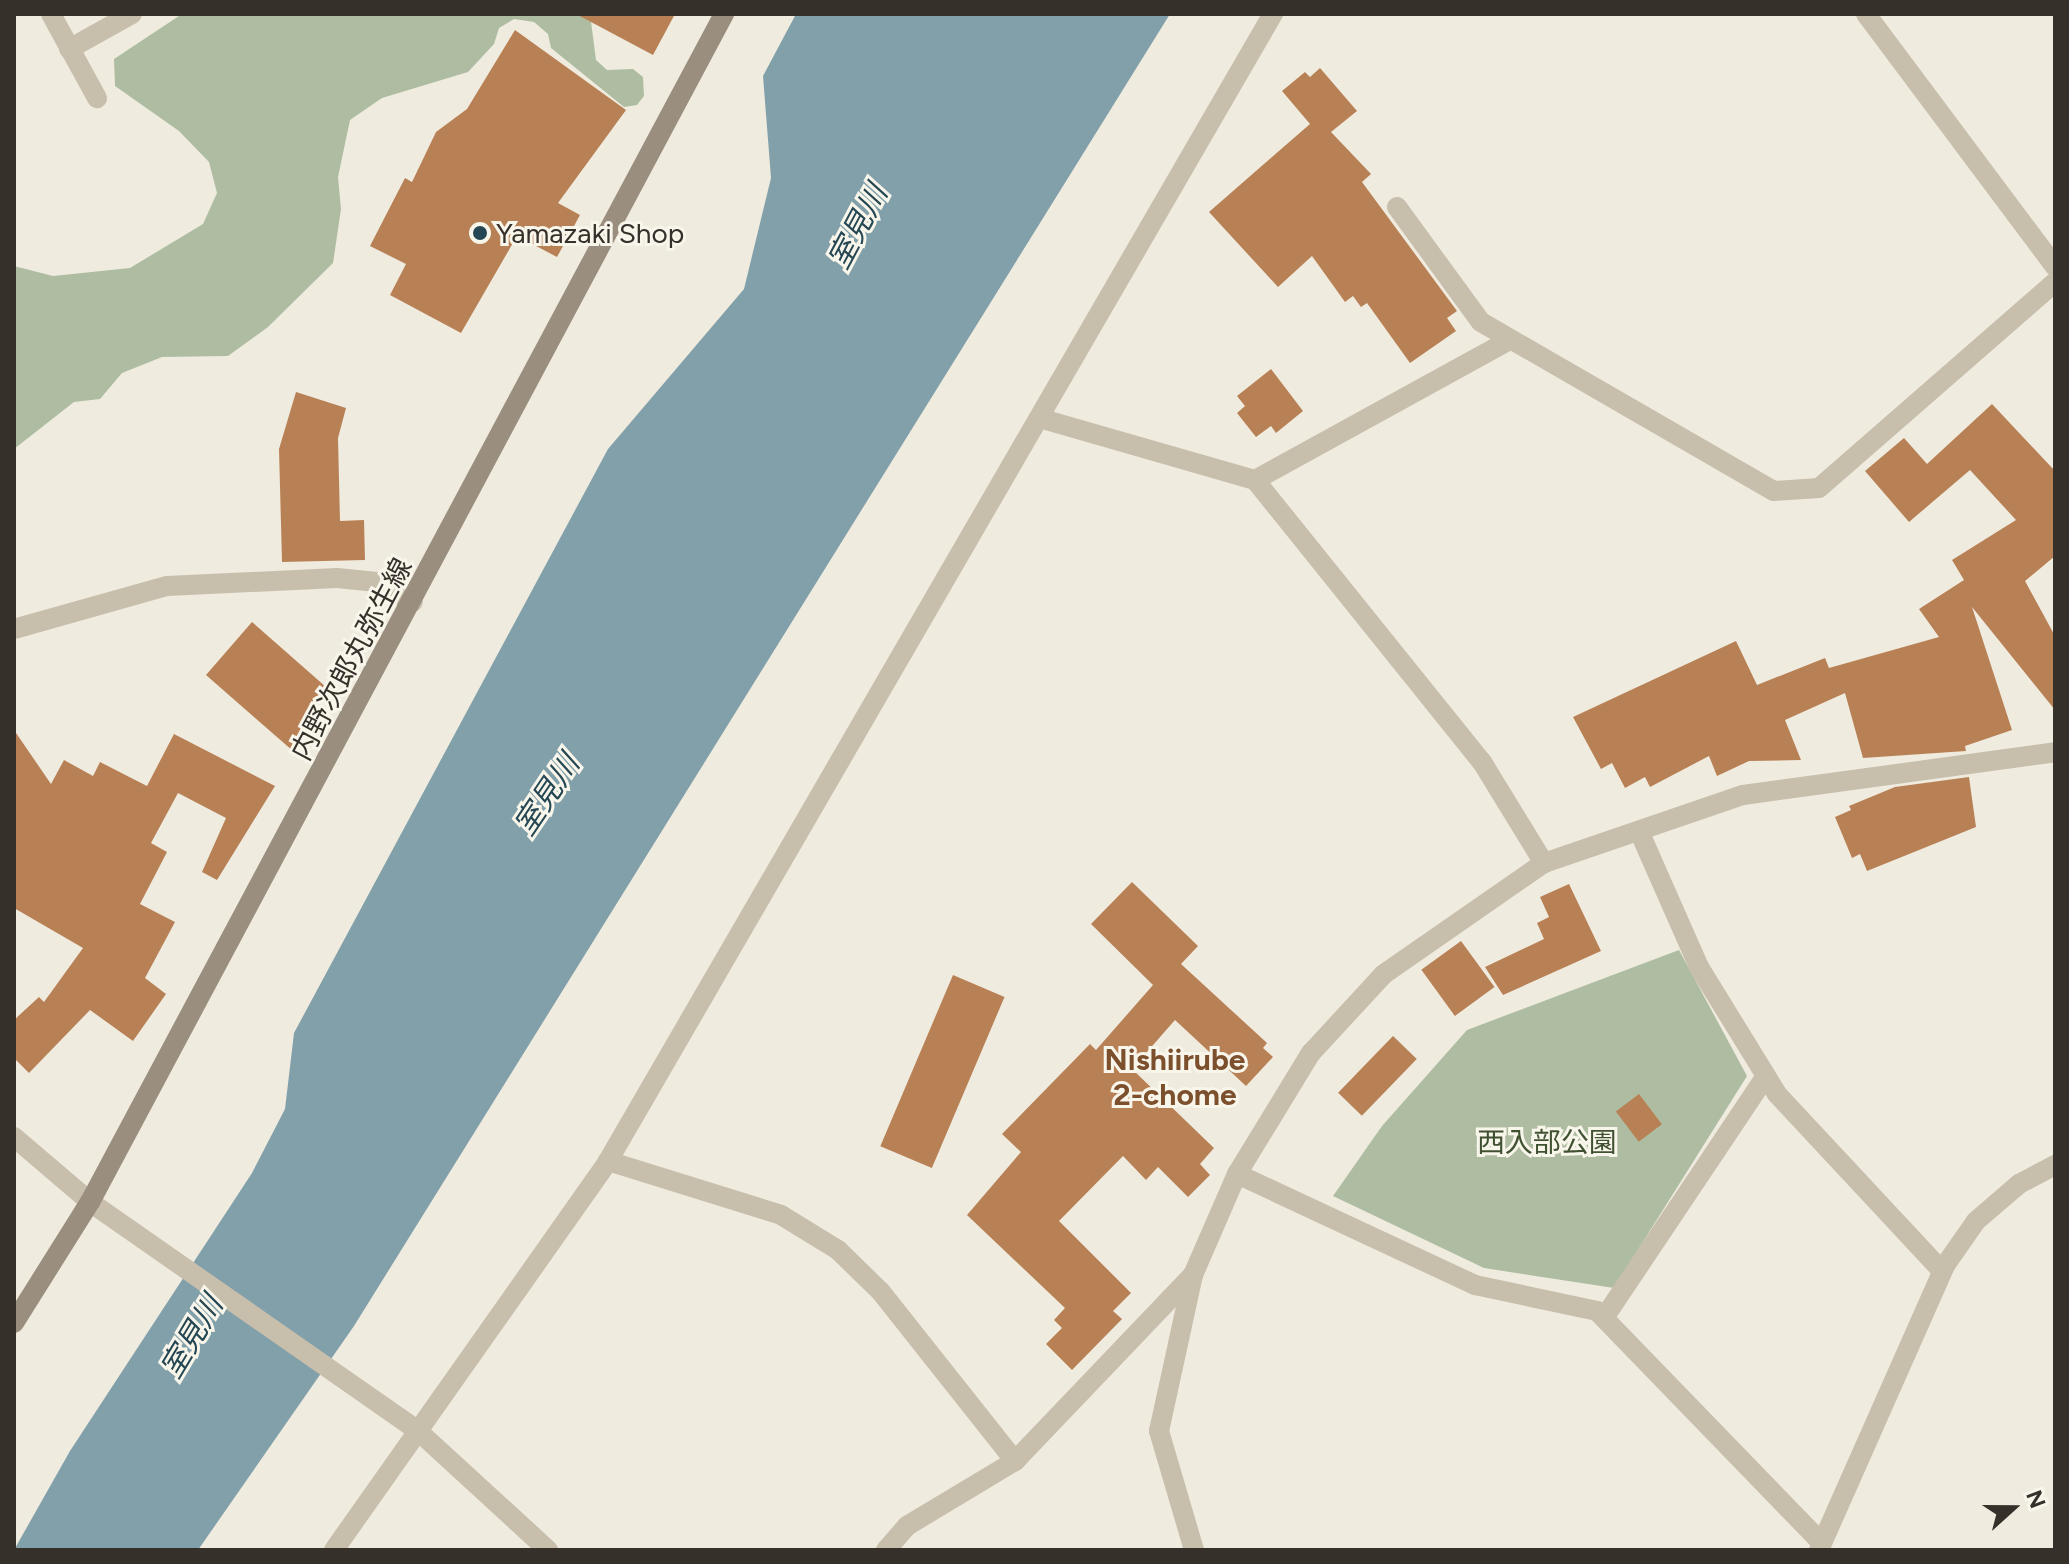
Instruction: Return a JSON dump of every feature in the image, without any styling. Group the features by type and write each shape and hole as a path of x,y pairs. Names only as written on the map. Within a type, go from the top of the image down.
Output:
{"main road":[{"name":"内野次郎丸弥生線","path":"14,1323 90,1202 413,602 724,14"}],"street":[{"path":"51,14 97,98"},
{"path":"69,49 132,14"},
{"path":"334,1550 608,1161 1273,14"},
{"path":"1866,14 2055,267"},
{"path":"1397,207 1481,322 1508,341 1774,491 1819,488 2055,282"},
{"path":"1255,480 1508,341"},
{"path":"1039,418 1255,480 1482,762 1544,863"},
{"path":"14,629 167,586 337,578 377,582 413,602"},
{"path":"1194,1550 1159,1431 1193,1275 1237,1174 1311,1053 1384,974 1544,863 1743,795 2055,752"},
{"path":"1639,831 1699,967 1766,1076 1942,1271"},
{"path":"1604,1318 1766,1076"},
{"path":"14,1137 90,1202 417,1430 548,1550"},
{"path":"608,1161 781,1215 838,1250 881,1292 1015,1461"},
{"path":"1237,1174 1475,1285 1597,1311 1820,1546 1942,1271 1976,1221 2019,1184 2055,1165"},
{"path":"886,1550 907,1526 1015,1461 1193,1275"}],"green space":[{"path":"182,14 590,14 596,60 607,70 633,69 643,77 644,96 637,105 624,107 551,48 548,34 534,22 514,19 499,28 494,44 468,72 382,98 350,120 338,177 341,209 333,263 268,327 228,356 162,357 122,373 100,399 74,402 14,449 14,266 53,276 130,268 203,224 217,193 209,162 179,131 115,86 114,59"},
{"name":"西入部公園","path":"1679,950 1747,1076 1614,1288 1484,1268 1333,1196 1382,1126 1467,1030"}],"water":[{"name":"室見川","path":"796,14 1170,14 354,1326 198,1550 14,1550 70,1451 252,1173 285,1109 294,1033 608,449 744,289 771,178 763,76"}],"building":[{"path":"576,14 675,14 653,55"},
{"path":"515,30 626,110 558,203 580,215 557,257 517,236 461,333 390,295 406,264 370,246 405,178 412,182 436,132 467,109"},
{"path":"1320,68 1357,111 1331,132 1371,174 1362,182 1457,311 1447,318 1456,331 1410,363 1367,303 1361,307 1353,296 1345,302 1312,256 1278,287 1209,212 1310,124 1282,91 1305,72 1310,77"},
{"path":"1271,369 1303,411 1276,433 1271,426 1256,437 1237,413 1245,406 1237,396"},
{"path":"296,392 346,408 338,438 340,521 364,520 365,560 282,562 279,449"},
{"path":"1992,404 2055,471 2055,556 2025,581 2055,636 2055,710 1972,607 2012,730 1965,746 1966,751 1863,758 1845,693 1785,720 1801,760 1749,761 1717,776 1709,756 1650,787 1645,777 1625,788 1612,763 1601,769 1573,717 1736,641 1757,685 1825,658 1829,668 1939,637 1919,609 1964,580 1952,560 2016,520 1970,470 1909,522 1865,471 1904,438 1927,464"},
{"path":"252,622 326,687 293,751 206,675"},
{"path":"14,730 51,784 64,760 93,776 100,762 147,786 174,734 275,786 217,880 202,872 226,818 178,793 151,843 167,852 140,904 175,922 145,978 166,994 133,1041 90,1010 29,1073 14,1058 14,1020 39,997 44,1002 83,948 14,908"},
{"path":"1969,777 1976,827 1867,871 1860,854 1852,858 1835,817 1851,810 1849,806 1895,787"},
{"path":"1132,882 1198,946 1181,964 1267,1043 1263,1048 1273,1057 1246,1086 1175,1020 1132,1069 1214,1148 1200,1164 1210,1175 1188,1197 1158,1167 1146,1180 1123,1156 1059,1221 1131,1293 1113,1311 1122,1319 1072,1370 1046,1344 1062,1328 1054,1320 1065,1308 967,1215 1021,1152 1002,1134 1090,1044 1096,1050 1153,985 1091,924"},
{"path":"1569,884 1601,951 1503,995 1485,967 1544,939 1537,923 1549,917 1540,897"},
{"path":"1461,941 1495,987 1455,1016 1421,970"},
{"path":"953,975 1005,997 932,1168 880,1146"},
{"path":"1393,1036 1417,1059 1362,1116 1338,1093"},
{"path":"1639,1094 1662,1124 1639,1142 1616,1111"}],"place":[{"name":"Yamazaki Shop","path":"480,233"}],"district":[{"name":"Nishiirube 2-chome","path":"1175,1077"}]}
